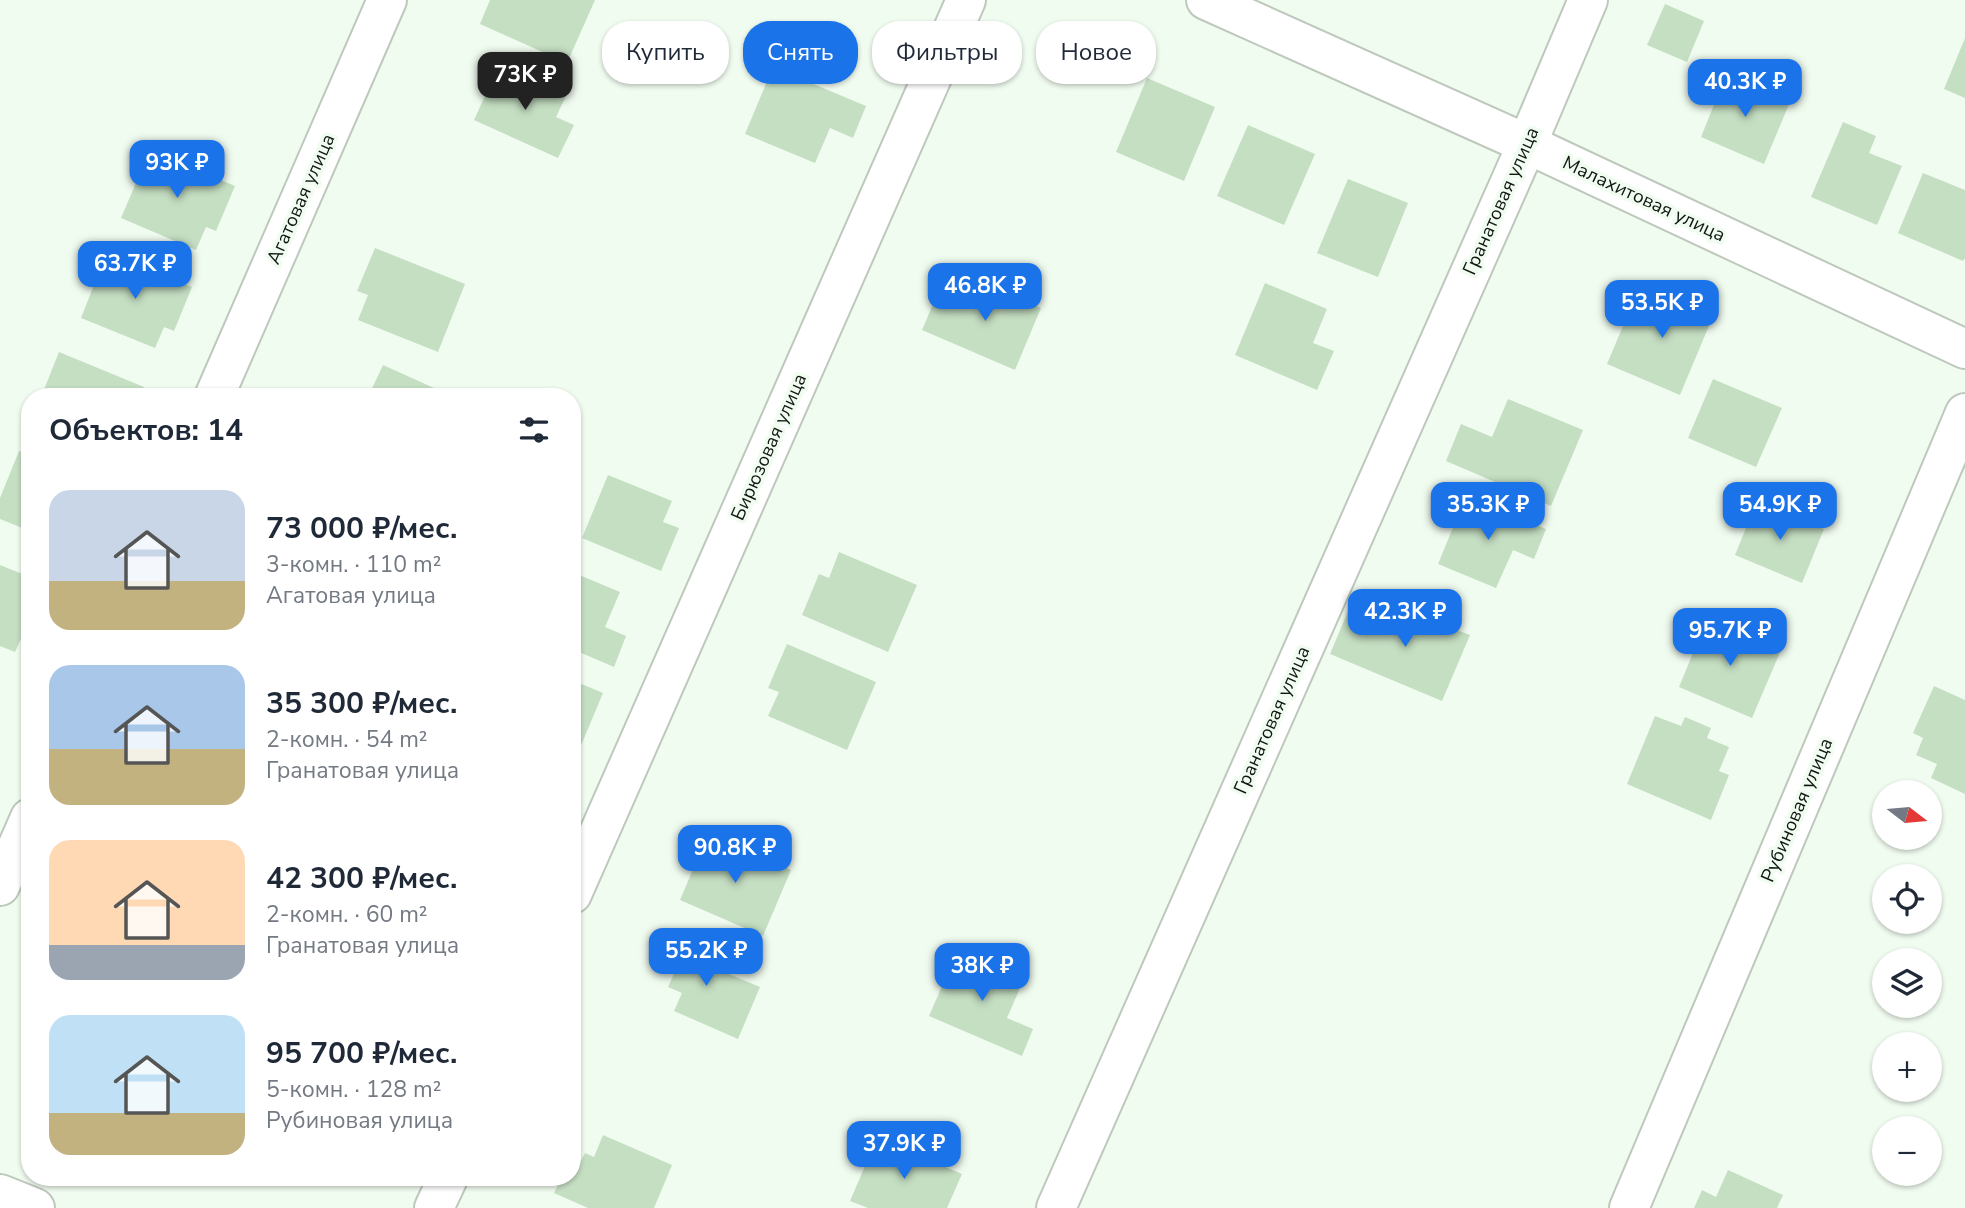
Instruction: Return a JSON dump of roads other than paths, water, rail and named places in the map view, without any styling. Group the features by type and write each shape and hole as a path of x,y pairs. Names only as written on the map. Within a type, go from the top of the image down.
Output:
{"street":[{"name":"Агатовая улица","path":"218,388 387,0"},
{"name":"Бирюзовая улица","path":"581,874 966,0"},
{"name":"Малахитовая улица","path":"1206,0 1527,144 1965,349"},
{"name":"Гранатовая улица","path":"1056,1208 1527,144 1588,0"},
{"name":"Рубиновая улица","path":"1629,1208 1965,413"},
{"path":"0,886 21,838"},
{"path":"434,1208 444,1186"},
{"path":"0,1194 35,1208"}]}
